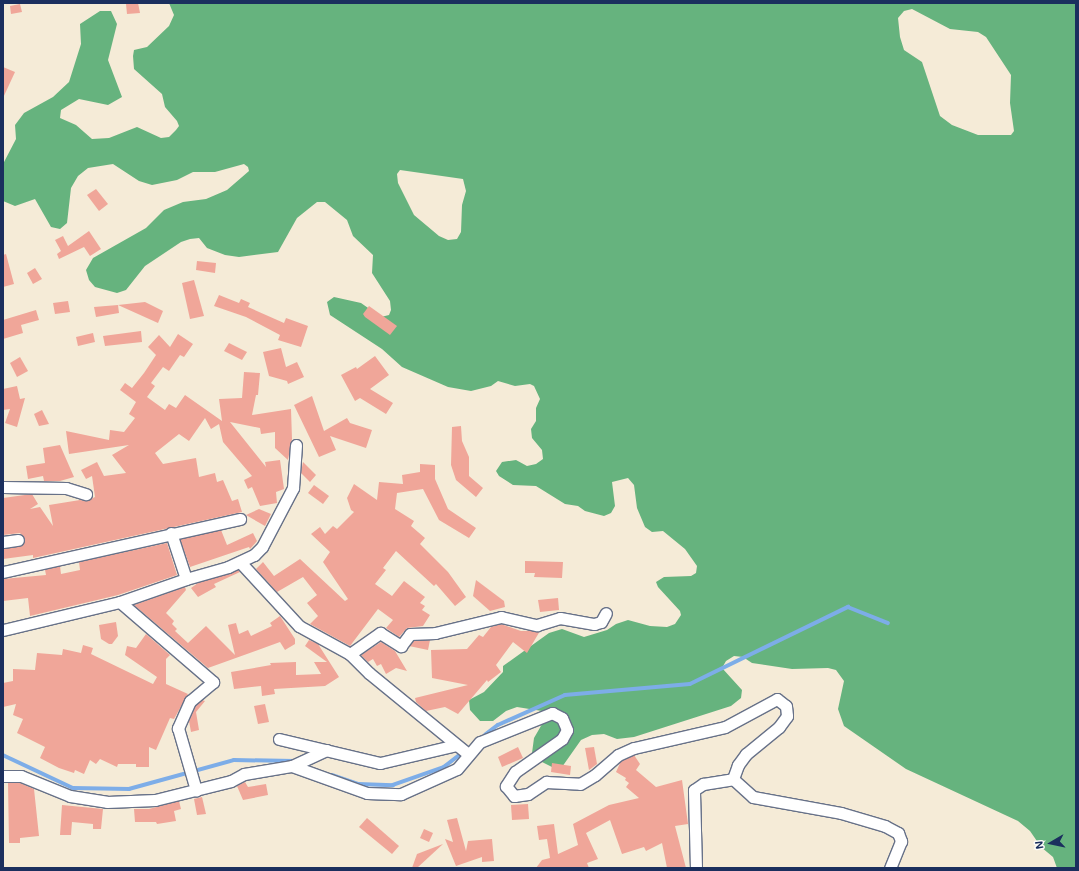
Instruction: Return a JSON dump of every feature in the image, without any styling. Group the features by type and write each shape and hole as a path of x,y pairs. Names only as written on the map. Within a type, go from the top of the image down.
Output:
{"street":[{"path":"3,630 120,602 240,562 262,547 293,488 296,445"},
{"path":"3,487 66,488 86,494"},
{"path":"3,572 51,563 171,533 240,519"},
{"path":"171,533 186,579"},
{"path":"3,542 18,540"},
{"path":"240,562 299,626 350,654 369,673 468,754"},
{"path":"120,602 213,682 190,701 178,728 196,790"},
{"path":"350,654 380,633 401,646 410,634 435,633 501,617 537,625 560,618 594,624 601,622 606,613"},
{"path":"292,766 368,793 401,794 457,769 468,754 480,742 552,713 562,718 567,730 562,739 515,772 506,786 514,796 528,794 546,782 580,784 595,775 618,755 634,748 725,727 776,699 786,706 787,716 779,727 746,754 738,765 733,779"},
{"path":"279,739 302,746 327,750 380,763 456,745"},
{"path":"3,776 21,776 70,796 107,802 155,800 231,781 244,774 292,766 327,750"},
{"path":"696,868 694,790 703,784 733,779"},
{"path":"733,779 753,797 841,813 885,826 898,833 901,841 890,868"}],"green space":[{"path":"169,3 1076,3 1076,868 1057,868 1053,857 1041,847 1030,831 1018,821 906,769 844,726 838,709 844,681 836,670 828,668 792,669 752,663 743,657 734,656 726,661 722,668 742,690 741,698 731,706 634,737 617,739 604,734 592,735 581,740 562,767 554,768 538,760 532,753 534,738 545,719 542,711 517,707 506,711 493,721 480,721 470,710 469,700 484,692 503,672 503,666 549,633 562,629 584,637 607,630 616,624 628,620 650,626 667,627 675,624 681,615 680,611 658,587 656,582 664,577 691,576 696,573 697,566 685,549 663,531 652,532 645,527 637,508 634,485 628,478 612,482 615,506 611,513 604,516 585,511 578,506 565,504 536,486 513,485 499,476 496,471 502,462 516,460 527,466 536,464 543,459 542,450 532,438 531,429 536,421 536,408 540,399 534,386 530,384 515,386 498,381 491,386 471,391 448,387 402,367 382,349 330,315 327,302 334,297 361,303 381,317 389,315 391,310 390,301 372,273 373,255 353,236 347,220 325,202 317,202 297,218 278,252 239,257 225,255 207,248 199,238 190,239 181,242 145,266 126,290 117,293 95,287 89,280 86,270 93,258 146,228 164,210 183,202 206,199 227,190 249,171 248,167 244,164 215,172 193,172 177,180 152,185 139,181 113,164 88,168 78,176 71,188 67,223 60,229 51,227 35,199 15,206 3,201 3,164 16,139 15,125 24,113 53,97 69,82 81,44 80,24 100,11 111,11 117,24 108,60 122,97 108,105 79,99 61,110 60,118 76,125 92,139 109,138 137,127 161,138 169,137 176,130 179,126 177,121 165,107 162,94 134,69 133,56 134,50 147,47 169,26 174,15","holes":["912,9 950,29 978,32 986,37 1011,75 1010,103 1014,131 1011,135 978,135 952,125 940,116 922,62 904,50 900,37 898,18 904,11","400,170 463,179 466,191 462,205 461,232 457,239 448,240 439,236 414,215 398,183 397,174"]}],"building":[{"path":"138,3 140,13 127,14 126,4"},
{"path":"20,4 22,12 11,14 10,6"},
{"path":"3,67 15,72 3,98"},
{"path":"96,189 108,204 99,211 87,195"},
{"path":"89,231 101,249 90,256 84,247 59,259 57,254 61,251 55,240 63,236 68,246"},
{"path":"6,254 14,284 3,287 3,255"},
{"path":"197,261 216,263 215,273 196,270"},
{"path":"35,268 42,279 33,284 27,273"},
{"path":"194,280 204,316 190,319 182,283"},
{"path":"219,295 239,303 241,299 250,303 248,307 284,323 286,318 308,326 301,347 278,340 280,335 246,317 214,306"},
{"path":"68,301 70,312 55,314 53,303"},
{"path":"145,302 163,311 158,323 118,305"},
{"path":"118,305 119,313 96,317 94,307"},
{"path":"369,306 397,326 390,335 365,317 363,314"},
{"path":"36,310 39,320 21,325 23,333 3,339 3,320"},
{"path":"141,331 142,342 105,346 103,336"},
{"path":"93,333 95,342 78,346 76,337"},
{"path":"178,334 193,344 184,357 180,355 169,371 163,367 151,383 155,386 147,397 165,410 169,404 176,408 185,395 222,421 219,399 242,398 244,372 260,373 258,395 256,395 252,415 291,409 292,439 288,460 275,448 275,432 261,434 260,428 230,422 266,467 265,462 280,460 284,489 276,492 277,503 260,506 252,487 248,489 244,480 252,476 223,442 219,424 211,429 205,418 189,441 179,434 155,453 163,464 196,458 199,477 215,473 217,482 223,480 232,501 238,499 242,512 33,558 33,555 3,559 3,549 22,546 25,539 20,533 3,535 3,498 32,494 38,504 30,509 40,507 53,526 49,505 80,500 87,501 95,497 92,476 86,479 81,470 97,462 104,476 126,473 112,455 129,445 69,454 66,431 109,440 110,430 124,432 135,418 129,414 136,402 120,390 125,383 132,388 144,373 156,355 148,347 159,335 170,347"},
{"path":"229,343 247,352 242,360 224,351"},
{"path":"281,348 286,367 297,362 304,377 288,384 287,381 269,376 263,352"},
{"path":"375,356 389,375 370,389 393,403 386,414 360,398 355,401 341,375 356,367 357,369"},
{"path":"20,357 28,371 17,377 10,363"},
{"path":"17,386 20,399 25,398 17,427 5,423 10,409 3,410 3,389"},
{"path":"312,396 324,431 347,418 350,423 372,430 366,448 330,436 336,450 319,457 294,405"},
{"path":"42,410 49,424 39,426 34,414"},
{"path":"461,426 462,441 469,457 469,476 483,488 476,497 456,480 451,465 452,427"},
{"path":"60,445 74,477 60,481 44,481 43,476 28,479 26,466 45,463 43,448"},
{"path":"303,462 316,475 310,482 301,473"},
{"path":"420,464 435,465 435,479 448,509 476,528 469,538 439,520 423,489 397,493 395,509 414,521 411,526 425,538 420,544 448,572 466,597 455,606 436,584 434,586 396,551 383,568 386,570 375,584 392,596 404,581 425,597 420,603 425,606 422,610 430,615 423,626 407,628 399,637 386,628 393,620 378,609 350,646 310,624 318,616 307,603 317,595 303,577 277,592 256,569 263,562 274,576 300,559 345,601 348,599 323,562 330,552 311,534 320,527 325,534 333,526 337,529 354,512 351,510 347,498 354,484 377,500 379,482 403,484 402,475 420,472"},
{"path":"314,485 329,496 323,504 308,493"},
{"path":"259,509 271,514 265,526 246,515"},
{"path":"221,530 227,545 253,533 257,541 250,549 249,547 190,567 180,539"},
{"path":"167,543 177,575 118,595 30,616 28,598 3,601 3,579 46,575 45,570 60,566 61,574 80,570 79,562"},
{"path":"525,561 563,562 562,578 534,577 535,573 525,573"},
{"path":"238,570 240,572 214,584 216,587 198,597 191,588 198,583"},
{"path":"476,580 504,601 505,607 490,611 473,596"},
{"path":"185,587 186,590 166,613 174,621 172,624 177,629 175,631 188,643 206,626 235,655 228,625 236,623 239,634 248,630 251,636 272,626 270,623 280,616 295,639 295,644 285,650 280,642 208,668 134,605"},
{"path":"558,598 559,610 540,612 538,600"},
{"path":"116,622 118,636 112,644 109,644 101,639 99,625"},
{"path":"501,624 521,631 540,631 527,653 513,642 496,665 501,672 488,682 487,680 458,714 445,707 426,711 416,702 415,698 468,685 432,678 431,650 467,649 479,635 483,637 491,627"},
{"path":"146,634 170,655 166,659 166,684 188,694 174,719 170,718 156,750 149,747 149,767 136,767 136,764 118,764 117,767 100,759 96,764 90,760 84,774 75,770 74,773 59,768 40,758 45,747 17,733 23,719 13,715 16,704 3,707 3,683 13,681 13,669 35,670 37,653 62,655 63,649 81,653 83,645 93,648 91,654 153,684 157,677 125,655 127,646 136,648"},
{"path":"309,640 318,644 339,677 325,686 274,689 275,694 262,696 261,686 234,689 231,672 271,665 270,663 296,662 296,675 321,674 314,662 327,662 305,646"},
{"path":"430,640 428,650 409,646 414,641"},
{"path":"381,642 395,651 407,671 396,668 386,674 381,664 377,666 373,659 368,662 361,655"},
{"path":"202,700 205,701 196,712 199,730 191,732 189,721 196,705"},
{"path":"265,704 269,722 258,724 254,706"},
{"path":"518,747 523,758 502,767 498,757"},
{"path":"594,747 597,764 589,770 585,748"},
{"path":"634,755 640,764 636,770 656,787 682,780 688,824 675,826 686,868 667,868 662,843 646,851 644,847 622,854 610,820 586,833 598,859 587,863 589,868 536,868 542,860 550,858 547,839 539,840 537,826 554,824 558,854 578,845 573,824 609,805 639,798 626,787 629,783 625,780 626,778 616,772 621,761"},
{"path":"552,763 571,766 570,775 551,772"},
{"path":"245,782 248,787 266,784 268,795 243,800 237,786"},
{"path":"8,783 20,783 34,789 39,836 20,838 20,843 9,843"},
{"path":"202,797 206,814 197,815 194,799"},
{"path":"179,801 181,809 174,811 176,821 157,824 156,822 135,822 134,809 149,809"},
{"path":"528,804 529,819 512,820 511,805"},
{"path":"62,805 103,809 101,829 93,829 93,824 72,822 71,835 60,835"},
{"path":"367,818 399,846 392,854 359,827"},
{"path":"457,818 466,851 468,841 492,839 494,861 482,862 482,857 456,866 445,839 453,842 447,820"},
{"path":"424,829 433,833 429,842 420,838"},
{"path":"443,844 417,868 412,868 417,854"}],"waterway":[{"path":"485,735 498,725 565,695 690,684 848,607 888,623"},
{"path":"332,775 358,784 393,785 444,767 462,753"},
{"path":"3,755 73,788 129,789 234,760 294,761"}]}
